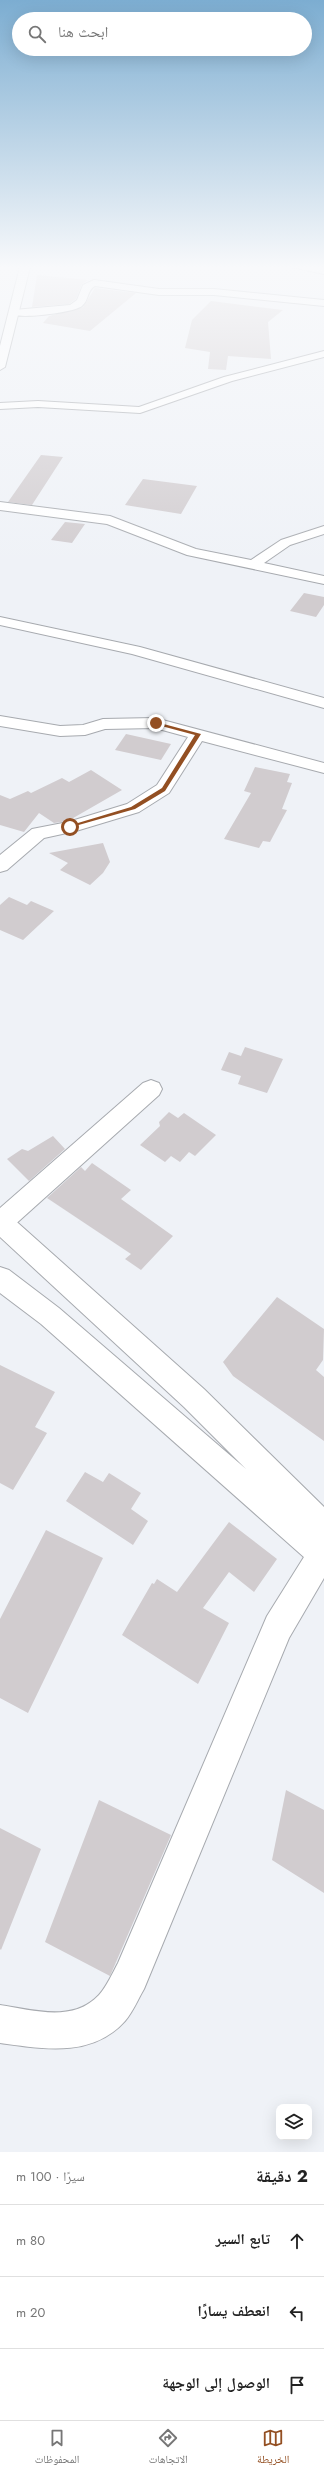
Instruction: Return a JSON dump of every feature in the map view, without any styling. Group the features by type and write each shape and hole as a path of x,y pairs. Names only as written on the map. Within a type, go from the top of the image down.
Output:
{"street":[{"path":"0,406 38,404 140,410 228,378 270,367"},
{"path":"0,506 110,520 192,552 252,566 324,580"},
{"path":"252,566 282,542 300,535 324,530"},
{"path":"0,621 135,650 324,703"},
{"path":"0,721 60,731 85,730 103,724 156,723 324,768"},
{"path":"0,866 23,844 38,833 70,827 133,808 163,789 198,734"},
{"path":"151,1089 0,1222 194,1398 323,1547"},
{"path":"0,1278 50,1316 323,1547"},
{"path":"0,2024 65,2032 93,2026 113,2008 131,1976 278,1627 323,1547"}],"building":[{"path":"208,367 226,367 226,370 208,369"},
{"path":"41,455 63,457 32,505 8,502"},
{"path":"143,479 197,486 181,514 125,505"},
{"path":"65,522 85,524 72,543 51,540"},
{"path":"304,593 324,597 324,605 316,617 290,611"},
{"path":"126,734 171,744 161,760 115,750"},
{"path":"255,767 290,774 287,782 292,783 282,809 287,810 270,842 263,841 259,848 224,839 251,793 244,791"},
{"path":"91,770 122,790 68,821 54,823 39,813 24,832 0,825 0,795 10,799 28,791 31,793 62,778 69,782"},
{"path":"103,843 110,862 103,873 90,885 60,870 68,863 49,853"},
{"path":"9,897 27,905 31,901 54,911 23,940 0,930 0,905"},
{"path":"245,1047 283,1059 267,1093 238,1084 241,1076 221,1070 229,1052 241,1056"},
{"path":"169,1112 178,1118 184,1113 216,1135 195,1156 189,1152 180,1162 171,1156 165,1162 140,1145 160,1126 159,1122"},
{"path":"53,1136 65,1149 29,1181 7,1159 22,1149 28,1151"},
{"path":"92,1163 131,1190 121,1199 173,1236 141,1270 125,1259 131,1254 47,1198 81,1167 85,1171"},
{"path":"277,1297 324,1329 323,1360 316,1370 324,1377 324,1441 233,1376 223,1362"},
{"path":"0,1365 55,1392 35,1427 47,1433 13,1490 0,1483"},
{"path":"85,1472 103,1482 109,1473 141,1493 131,1509 148,1521 133,1545 66,1501"},
{"path":"229,1522 277,1559 254,1592 229,1572 203,1608 229,1623 198,1684 122,1635 152,1583 154,1584 157,1579 177,1592"},
{"path":"46,1530 103,1558 28,1713 0,1698 0,1619"},
{"path":"286,1790 324,1810 324,1893 272,1860"},
{"path":"99,1800 171,1835 110,1976 45,1942"},
{"path":"0,1828 41,1849 1,1950 0,1949"}],"route":[{"path":"70,827 133,808 163,789 198,734 156,723"}]}
